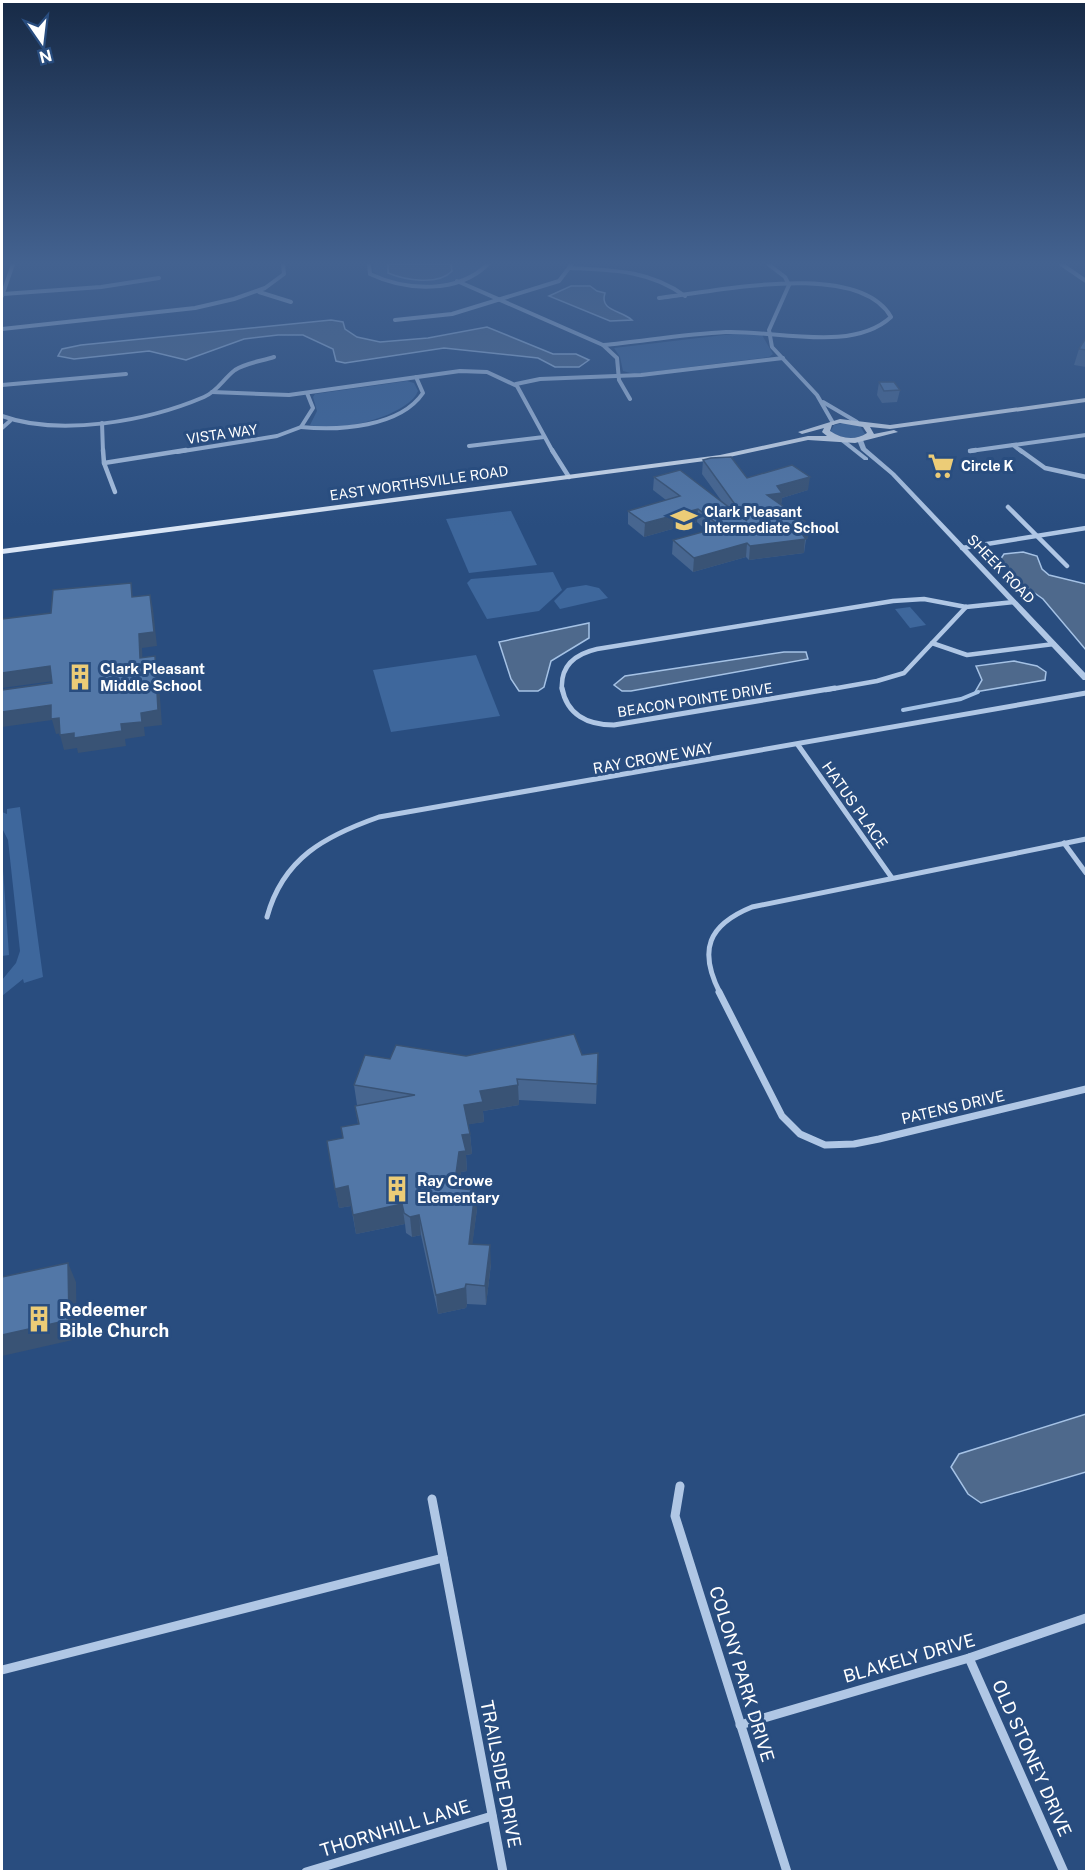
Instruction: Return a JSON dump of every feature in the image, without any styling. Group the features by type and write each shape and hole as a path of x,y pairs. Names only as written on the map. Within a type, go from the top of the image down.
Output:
{"main road":[{"path":"859,423 890,427 1086,400"},
{"path":"863,439 894,432 1086,407"},
{"path":"831,423 826,432 841,439"},
{"name":"EAST WORTHSVILLE ROAD","path":"2,552 566,473 737,447 831,423 859,423"},
{"path":"859,423 871,430 863,439"},
{"name":"EAST WORTHSVILLE ROAD","path":"2,544 566,473 739,454 808,438 863,439"}],"street":[{"path":"610,351 617,358 616,376 623,392 630,399"},
{"path":"776,351 823,402 831,423"},
{"path":"2,416 10,421 46,424 102,423 186,403 212,392 236,369 274,357"},
{"path":"516,384 540,379 616,376 783,358"},
{"path":"212,392 273,396 472,371 499,376 516,384 566,473"},
{"path":"2,385 126,374"},
{"path":"307,393 314,408 301,427 320,430 346,429 413,406 423,393 416,377"},
{"path":"823,402 832,405 859,423"},
{"path":"2,428 10,421"},
{"path":"102,423 104,463 115,492"},
{"name":"VISTA WAY","path":"104,463 265,439 301,427"},
{"path":"970,452 1086,435"},
{"path":"468,446 544,437"},
{"name":"SHEEK ROAD","path":"841,439 895,479"},
{"name":"SHEEK ROAD","path":"863,439 863,450 895,479 1086,678"},
{"path":"1013,446 1045,468 1086,477"},
{"path":"1008,507 1067,566"},
{"path":"962,548 1037,538 1086,528"},
{"name":"BEACON POINTE DRIVE","path":"966,607 911,667 893,677 624,725 602,725 582,719 570,708 562,693 560,680 565,667 574,658 588,651 647,639 893,601 924,599 966,607 1014,602"},
{"path":"932,643 967,655 1054,644"},
{"name":"RAY CROWE WAY","path":"267,918 278,886 298,860 324,841 360,823 379,817 1086,693"},
{"name":"HATUS PLACE","path":"798,745 892,878"},
{"path":"892,878 1086,839"},
{"path":"1064,843 1086,873"},
{"name":"PATENS DRIVE","path":"892,878 752,907 727,916 715,930 709,945 708,963 714,982 782,1116 800,1134 825,1145 871,1141 1086,1089"},
{"name":"COLONY PARK DRIVE","path":"680,1486 675,1516 787,1872"},
{"name":"TRAILSIDE DRIVE","path":"432,1498 503,1872"},
{"path":"2,1670 443,1558"},
{"name":"BLAKELY DRIVE","path":"740,1725 969,1658 1086,1618"},
{"name":"OLD STONEY DRIVE","path":"969,1658 1064,1872"},
{"name":"THORNHILL LANE","path":"306,1872 492,1816"}],"shaded area":[{"path":"61,351 145,351 74,359 58,356"},
{"path":"151,351 210,351 186,360"},
{"path":"334,351 422,351 345,363 336,361"},
{"path":"476,351 547,351 553,354 576,354 589,360 579,367 555,367 538,358"},
{"path":"616,351 771,351 773,354 769,357 634,374 623,371"},
{"path":"407,381 414,383 418,391 412,400 386,415 352,425 321,427 310,425 317,411 313,397 315,394"},
{"path":"844,423 860,426 865,434 848,438 830,432 834,425"},
{"path":"511,511 537,565 469,573 446,519"},
{"path":"1023,552 1037,556 1042,569 1049,575 1086,584 1086,650 1043,599 1022,584 1000,560 1004,554"},
{"path":"553,572 562,590 539,611 487,619 467,583 471,579"},
{"path":"586,585 599,588 608,598 560,609 554,601 567,588"},
{"path":"910,607 926,625 910,628 895,609"},
{"path":"589,623 589,638 551,661 544,687 538,691 519,691 511,679 499,642"},
{"path":"784,652 806,652 808,659 631,691 622,691 614,685 625,676"},
{"path":"476,655 500,716 391,732 373,670"},
{"path":"1014,661 1037,666 1046,672 1045,680 975,692 982,680 976,666"},
{"path":"20,807 43,977 24,983 23,979 2,996 2,980 16,963 20,951 8,840 2,828 2,812 7,814 7,809"},
{"path":"2,855 9,955 2,956"},
{"path":"1086,1414 1086,1472 981,1503 968,1494 951,1467 959,1454"}],"building":[{"path":"879,382 894,382 900,390 884,391"},
{"path":"731,457 747,478 792,465 810,477 777,486 782,493 767,495 810,525 798,529 806,539 750,546 747,543 694,558 673,540 721,527 698,509 645,523 628,511 680,496 654,477 680,470 747,521 703,460"},
{"name":"Clark Pleasant Middle School","path":"131,583 132,597 150,595 154,632 139,634 140,658 155,656 158,710 141,713 142,722 121,724 122,731 74,738 74,733 60,735 59,718 51,719 51,705 2,712 2,690 52,683 50,666 2,673 2,619 51,613 53,590"},
{"name":"Ray Crowe Elementary","path":"574,1034 582,1055 598,1053 597,1084 517,1079 518,1085 480,1091 483,1102 464,1105 470,1134 462,1135 466,1151 459,1152 454,1188 475,1190 469,1244 490,1245 485,1286 466,1284 465,1288 436,1295 419,1215 410,1217 404,1213 402,1204 353,1215 348,1186 335,1189 327,1141 343,1138 341,1127 359,1124 355,1106 415,1095 354,1085 365,1055 390,1059 396,1045 466,1056"},
{"path":"68,1263 69,1320 2,1335 2,1277"}],"waterway":[{"path":"903,710 961,699 978,692"}],"place":[{"name":"Circle K","path":"941,466"},
{"name":"Clark Pleasant Intermediate School","path":"684,520"},
{"name":"Clark Pleasant Middle School","path":"80,677"},
{"name":"Ray Crowe Elementary","path":"397,1189"},
{"name":"Redeemer Bible Church","path":"39,1319"}]}
